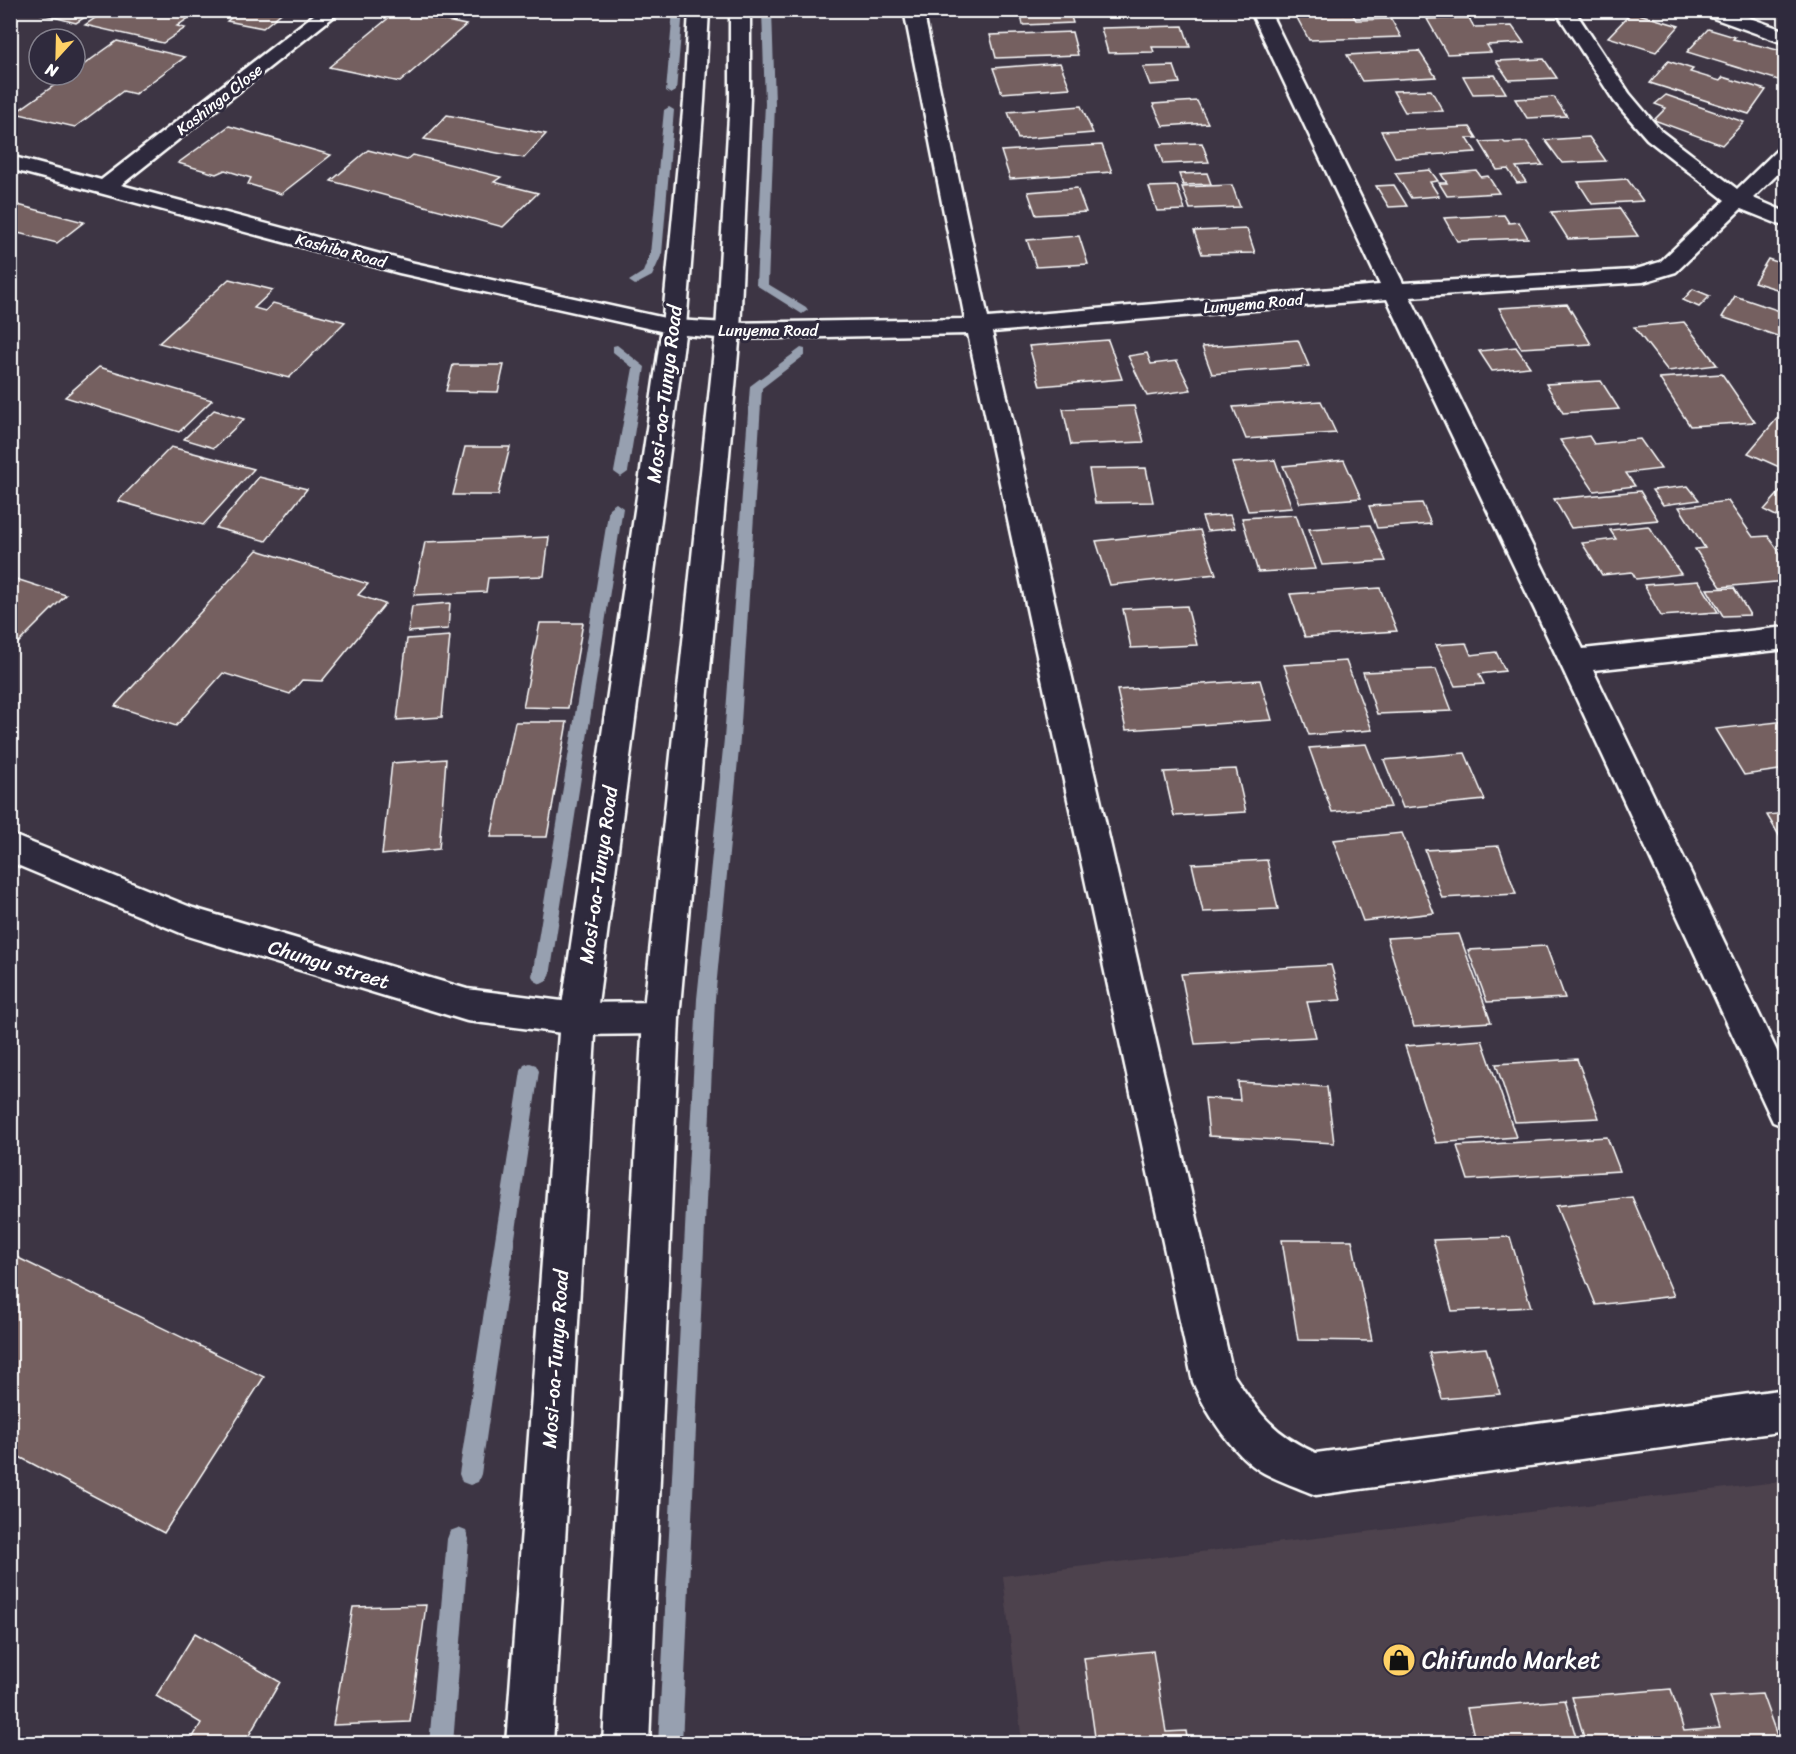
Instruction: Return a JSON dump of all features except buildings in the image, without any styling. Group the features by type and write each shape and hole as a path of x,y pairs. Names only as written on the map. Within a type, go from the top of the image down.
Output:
{"street":[{"name":"Kashinga Close","path":"105,187 333,10"},
{"name":"Mosi-oa-Tunya Road","path":"529,1743 578,1019 674,327 694,101 699,10"},
{"path":"626,1743 662,1018 728,331 740,99 740,10"},
{"path":"913,10 978,326 1214,1382 1245,1429 1277,1457 1316,1474 1785,1410"},
{"path":"1259,10 1574,661 1785,1110"},
{"path":"1564,10 1636,116 1654,135 1738,201 1785,220"},
{"path":"1709,10 1785,38"},
{"name":"Lunyema Road","path":"674,327 728,331 978,326 1393,291 1635,277 1668,267 1785,154"},
{"name":"Kashiba Road","path":"10,162 407,268 674,327"},
{"path":"1574,661 1785,638"},
{"name":"Chungu street","path":"10,847 188,921 467,1005 578,1019 662,1018"}],"shaded area":[{"name":"Chifundo Market","path":"1785,1481 1785,1743 1022,1743 1003,1576"}],"waterway":[{"path":"671,91 678,10"},
{"path":"767,10 770,104 762,285 802,310"},
{"path":"635,281 648,274 656,254 669,110"},
{"path":"617,349 639,367 621,472"},
{"path":"670,1744 706,999 732,739 756,386 801,352"},
{"path":"541,976 616,508"},
{"path":"470,1474 530,1071"},
{"path":"441,1744 458,1539"}],"place":[{"name":"Chifundo Market","path":"1399,1660"}]}
